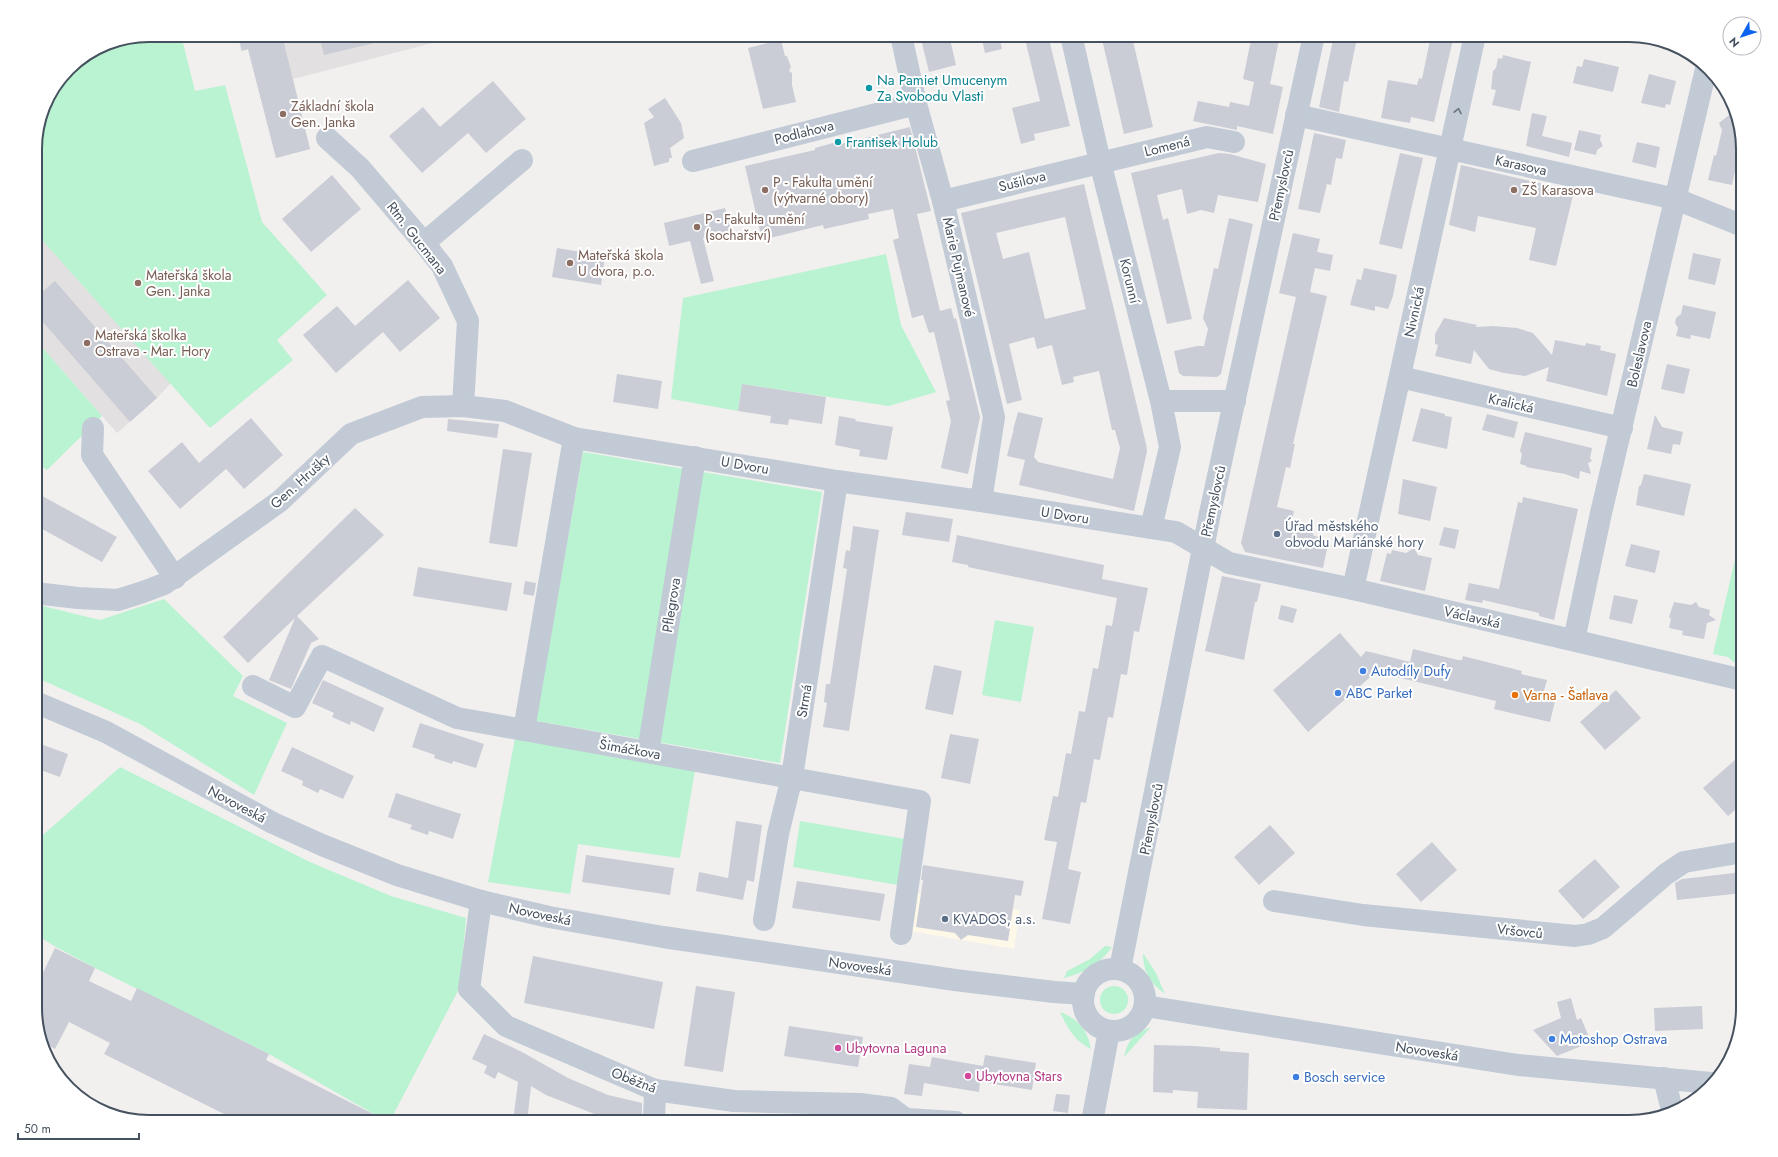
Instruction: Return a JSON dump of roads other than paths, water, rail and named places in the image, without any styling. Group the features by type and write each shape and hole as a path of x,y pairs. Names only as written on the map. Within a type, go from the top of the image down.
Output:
{"street":[{"name":"Marie Pujmanové","path":"903,42 916,104 943,200 994,417 981,501"},
{"name":"Korunní","path":"1073,42 1100,162 1161,401 1170,447 1151,528"},
{"name":"Přemyslovců","path":"1120,969 1202,556 1312,42"},
{"name":"Nivnická","path":"1353,589 1473,42"},
{"name":"Boleslavova","path":"1574,640 1601,513 1705,73"},
{"name":"Podlahova","path":"693,161 916,104"},
{"name":"Karasova","path":"1296,115 1676,199 1736,223"},
{"name":"Lomená","path":"1100,162 1207,137 1234,142"},
{"name":"Rtm. Gucmana","path":"327,138 360,168 442,266 468,321 463,406"},
{"path":"424,243 522,160"},
{"name":"Sušilova","path":"943,200 1100,162"},
{"name":"Kralická","path":"1400,378 1622,428"},
{"path":"1161,401 1234,402"},
{"name":"Gen. Hrušky","path":"42,594 78,598 118,600 143,592 175,578 280,501 352,434 422,407 463,406 505,411 574,438"},
{"path":"94,428 92,455 175,578"},
{"path":"524,730 574,438"},
{"name":"U Dvoru","path":"574,438 837,481 981,501 1176,532 1202,556"},
{"name":"Pflegrova","path":"648,752 695,457"},
{"name":"Strmá","path":"764,920 778,834 792,777 837,481"},
{"name":"Václavská","path":"1202,556 1353,589 1736,678"},
{"name":"Šimáčkova","path":"253,686 296,707 322,656 456,718 920,801 901,934"},
{"name":"Novoveská","path":"42,705 106,732 273,823 322,845 397,875 480,901 549,917 663,937 955,980 1054,992 1084,994"},
{"name":"Vršovců","path":"1274,901 1363,915 1575,936 1588,934 1603,928 1666,874 1684,862 1736,853"},
{"name":"Oběžná","path":"480,901 469,989 506,1026 655,1090 734,1101 860,1104 891,1115"},
{"path":"1120,969 1132,974 1140,983 1145,994 1145,1006 1141,1018 1132,1026 1121,1031 1108,1031 1097,1026 1088,1018 1084,1006 1084,994 1088,983 1097,974 1108,970 1120,969"},
{"name":"Novoveská","path":"1145,1006 1518,1065 1705,1082"},
{"path":"1093,1115 1108,1031"},
{"path":"1664,1078 1671,1106"},
{"path":"654,1115 655,1090"}],"place":[{"name":"Na Pamiet Umucenym Za Svobodu Vlasti","path":"869,88"},
{"name":"Základní škola Gen. Janka","path":"283,114"},
{"name":"Frantisek Holub","path":"838,142"},
{"name":"P - Fakulta umění (výtvarné obory)","path":"765,190"},
{"name":"ZŠ Karasova","path":"1514,190"},
{"name":"P - Fakulta umění (sochařství)","path":"697,227"},
{"name":"Mateřská škola U dvora, p.o.","path":"570,263"},
{"name":"Mateřská škola Gen. Janka","path":"138,283"},
{"name":"Mateřská školka Ostrava - Mar. Hory","path":"87,343"},
{"name":"Úřad městského obvodu Mariánské hory","path":"1277,534"},
{"name":"Autodíly Dufy","path":"1363,671"},
{"name":"ABC Parket","path":"1338,693"},
{"name":"Varna - Šatlava","path":"1515,695"},
{"name":"KVADOS, a.s.","path":"945,919"},
{"name":"Motoshop Ostrava","path":"1552,1039"},
{"name":"Ubytovna Laguna","path":"838,1048"},
{"name":"Ubytovna Stars","path":"968,1076"},
{"name":"Bosch service","path":"1296,1077"}]}
